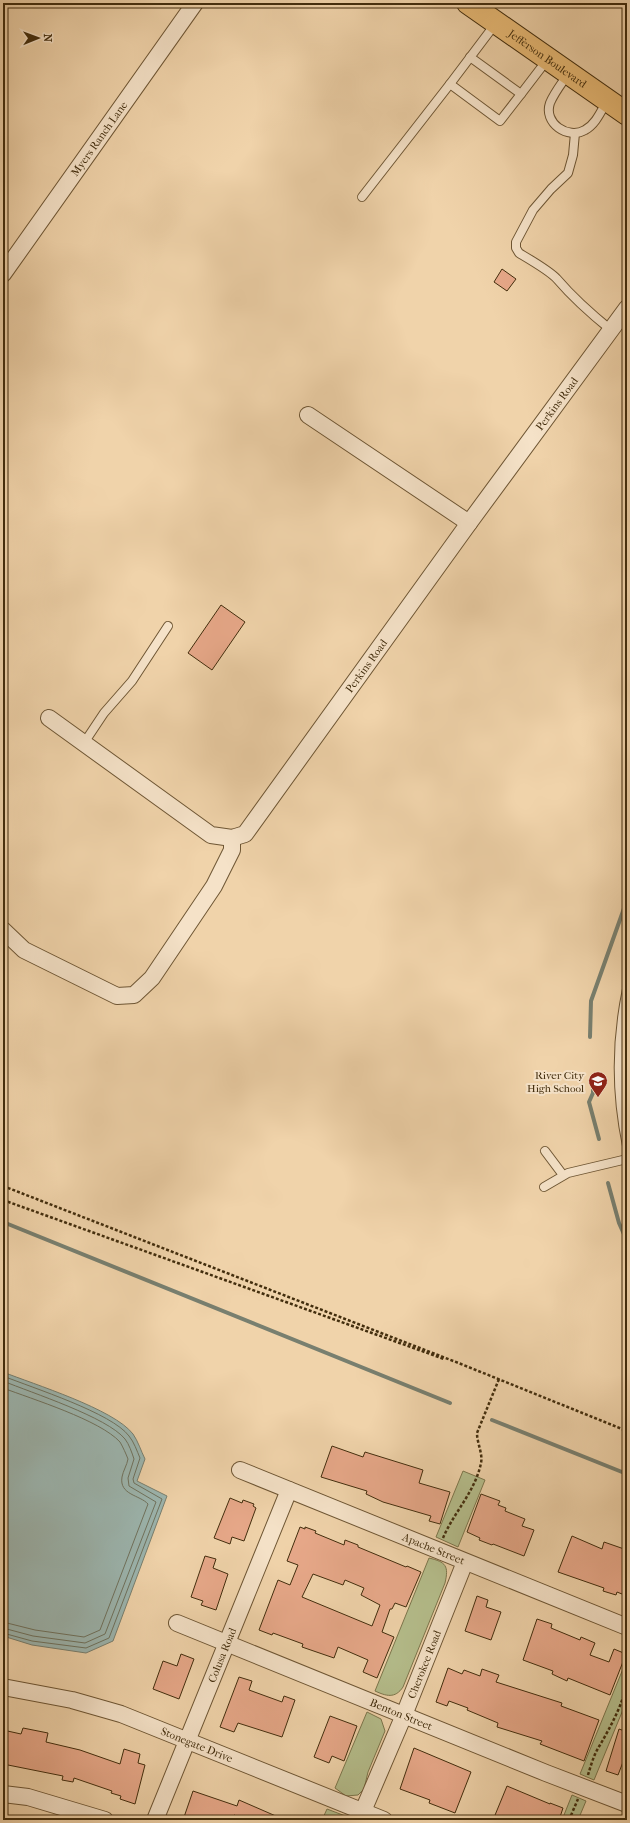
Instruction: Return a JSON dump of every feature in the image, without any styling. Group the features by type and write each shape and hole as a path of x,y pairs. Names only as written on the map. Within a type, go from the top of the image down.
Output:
{"main road":[{"name":"Jefferson Boulevard","path":"468,3 627,114"}],"street":[{"name":"Myers Ranch Lane","path":"3,274 195,3"},
{"name":"Perkins Road","path":"232,838 245,834 469,523 627,308"},
{"path":"308,415 469,523"},
{"path":"3,930 24,950 117,996 134,995 152,978 214,886 232,850 232,838 211,835 49,718"},
{"path":"3,947 24,950"},
{"name":"Apache Street","path":"240,1470 627,1627"},
{"name":"Colusa Road","path":"155,1820 290,1490"},
{"name":"Cherokee Road","path":"363,1812 404,1716 465,1562"},
{"name":"Benton Street","path":"177,1623 404,1716 627,1804"},
{"name":"Stonegate Drive","path":"3,1687 79,1702 121,1714 384,1820"},
{"path":"3,1794 28,1797 105,1820"}],"lane":[{"path":"362,197 496,23"},
{"path":"470,57 521,94"},
{"path":"450,84 500,121 548,59"},
{"path":"568,73 550,104 550,116 555,126 568,133 575,133 585,130 596,122 607,100"},
{"path":"575,133 573,155 568,173 551,189 533,210 516,242 516,248 519,252 557,279 561,286 582,307 611,330"},
{"path":"84,743 104,713 132,681 168,626"},
{"path":"627,989 620,1029 623,1048 627,1146"},
{"path":"545,1151 563,1175"},
{"path":"544,1186 563,1175 627,1159"}],"path":[{"path":"3,1186 499,1379 627,1431"},
{"path":"3,1200 499,1379"},
{"path":"437,1551 453,1518 470,1494 479,1469 481,1458 477,1441 477,1433 499,1379"},
{"path":"587,1776 624,1695 627,1682"},
{"path":"569,1820 578,1799"}],"green space":[{"path":"463,1471 485,1480 458,1547 436,1537"},
{"path":"429,1558 443,1563 445,1566 447,1572 445,1583 403,1687 394,1695 383,1694 375,1691"},
{"path":"627,1659 627,1700 594,1780 580,1774"},
{"path":"367,1712 381,1719 385,1731 368,1772 364,1789 358,1795 346,1796 335,1788"},
{"path":"572,1795 586,1801 578,1820 562,1820"},
{"path":"327,1809 348,1817 347,1820 322,1820"}],"water":[{"path":"3,1372 72,1398 109,1415 123,1425 135,1437 145,1459 137,1481 167,1496 113,1641 86,1653 32,1645 3,1636"}],"building":[{"path":"502,269 516,279 507,291 494,282"},
{"path":"221,605 245,622 212,670 188,653"},
{"path":"332,1446 363,1457 365,1452 423,1470 419,1483 450,1492 440,1524 429,1521 431,1516 383,1502 366,1494 367,1491 321,1477"},
{"path":"481,1494 500,1501 498,1505 506,1508 505,1511 525,1519 522,1526 534,1530 524,1556 479,1540 480,1538 467,1532"},
{"path":"230,1498 242,1503 243,1500 254,1504 253,1506 256,1508 244,1541 232,1537 230,1544 214,1538"},
{"path":"300,1527 305,1529 305,1527 316,1531 315,1533 344,1545 345,1540 358,1545 358,1547 421,1572 406,1607 395,1603 392,1609 390,1609 382,1632 394,1637 377,1678 363,1672 368,1660 338,1647 334,1658 302,1647 303,1644 273,1633 272,1635 259,1630 278,1580 290,1585 298,1565 287,1561","holes":["313,1574 343,1585 345,1580 364,1588 361,1595 380,1605 372,1626 302,1597"]},
{"path":"572,1536 602,1549 604,1542 627,1550 627,1596 617,1592 616,1595 603,1591 604,1588 558,1572"},
{"path":"205,1556 216,1559 213,1568 228,1574 216,1610 201,1605 203,1601 191,1597"},
{"path":"477,1596 488,1600 486,1607 501,1612 491,1640 465,1631"},
{"path":"537,1619 552,1624 551,1628 580,1640 581,1637 595,1643 590,1655 609,1662 614,1649 626,1654 610,1695 568,1678 567,1681 552,1674 553,1671 523,1660"},
{"path":"181,1654 194,1659 179,1699 153,1689 163,1661 177,1666"},
{"path":"448,1668 462,1674 464,1670 480,1676 482,1669 499,1675 496,1682 562,1703 561,1706 599,1720 584,1761 540,1744 542,1741 497,1727 498,1723 467,1710 468,1708 449,1701 447,1706 436,1702"},
{"path":"239,1677 252,1681 249,1690 282,1702 284,1696 295,1700 282,1737 238,1723 234,1732 220,1727"},
{"path":"330,1716 357,1726 344,1761 332,1756 329,1763 314,1757"},
{"path":"23,1728 48,1733 46,1742 80,1750 120,1764 124,1749 140,1754 138,1763 145,1765 135,1804 120,1799 121,1796 111,1793 112,1791 74,1778 73,1782 62,1780 63,1776 3,1764 3,1730 21,1734"},
{"path":"619,1729 627,1732 627,1763 623,1762 618,1775 606,1771"},
{"path":"414,1748 471,1772 455,1813 429,1803 430,1800 400,1789"},
{"path":"507,1786 563,1808 559,1820 493,1820"},
{"path":"193,1791 237,1806 239,1800 285,1820 248,1820 234,1815 232,1820 183,1820"}],"waterway":[{"path":"590,1037 591,1001 627,900"},
{"path":"593,1086 593,1093 589,1102 599,1139"},
{"path":"608,1183 619,1223 627,1241"},
{"path":"3,1222 450,1403"},
{"path":"492,1420 627,1474"}],"place":[{"name":"River City High School","path":"598,1098"}]}
